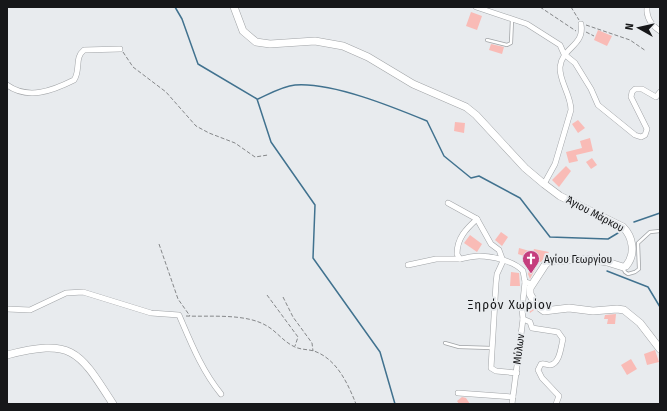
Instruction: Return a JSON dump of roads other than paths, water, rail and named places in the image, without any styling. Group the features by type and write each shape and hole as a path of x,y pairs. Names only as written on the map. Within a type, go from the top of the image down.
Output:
{"street":[{"name":"Άγιου Μάρκου","path":"234,7 243,32 256,42 270,44 315,41 343,46 368,57 413,84 466,107 476,115 525,168 544,184 567,199 623,227 631,239 632,253 628,264 623,267"},
{"path":"476,7 527,24 560,45 564,54 575,63 591,89 598,104 635,135 642,137 647,129 631,96 632,92 635,89 642,89 656,97 660,92"},
{"path":"647,7 649,20 652,25 660,31"},
{"path":"544,184 555,164 571,110 571,101 561,72 564,54 580,40 582,32 581,24"},
{"path":"7,85 17,92 27,94 44,91 74,80 79,67 78,60 84,50 120,49"},
{"path":"448,203 477,219 491,244 499,250 503,261 496,283 492,370 517,373"},
{"path":"460,259 457,254 459,241 467,228 477,219"},
{"path":"408,264 436,259 460,259 477,256 503,261 521,268 529,283 530,292 536,305 544,310 569,308 593,311 617,309 624,310 630,313 640,323 660,349"},
{"path":"529,283 545,264 554,260 598,260 623,267"},
{"name":"Μύλων","path":"512,404 523,319 522,309 524,294 529,283"},
{"path":"7,309 30,310 66,293 83,292 151,313 179,315 201,364 211,382 221,394"},
{"path":"524,294 533,299"},
{"path":"523,319 530,322 532,328 536,330 558,332 563,339 555,363 549,365 541,364 538,370 542,378 559,396 557,402"},
{"path":"7,355 50,348 74,353 85,362 113,404"},
{"path":"458,393 513,397"}],"lane":[{"path":"487,40 507,46 511,43 512,19"},
{"path":"623,267 625,272 628,274 639,269 638,243 650,232 660,231"},
{"path":"445,343 459,347 492,348"}],"waterway":[{"path":"175,7 182,19 198,64 257,99 271,142 315,205 313,258 380,352 395,404"},
{"path":"258,99 286,87 295,85 310,85 344,91 397,109 427,121 444,156 471,178 479,176 520,198 550,237 608,239 618,233"},
{"path":"634,222 660,213"},
{"path":"607,271 648,287 660,307"}],"place":[{"name":"Αγίου Γεωργίου","path":"531,274"}],"district":[{"name":"Ξηρόν Χωρίον","path":"510,304"}]}
